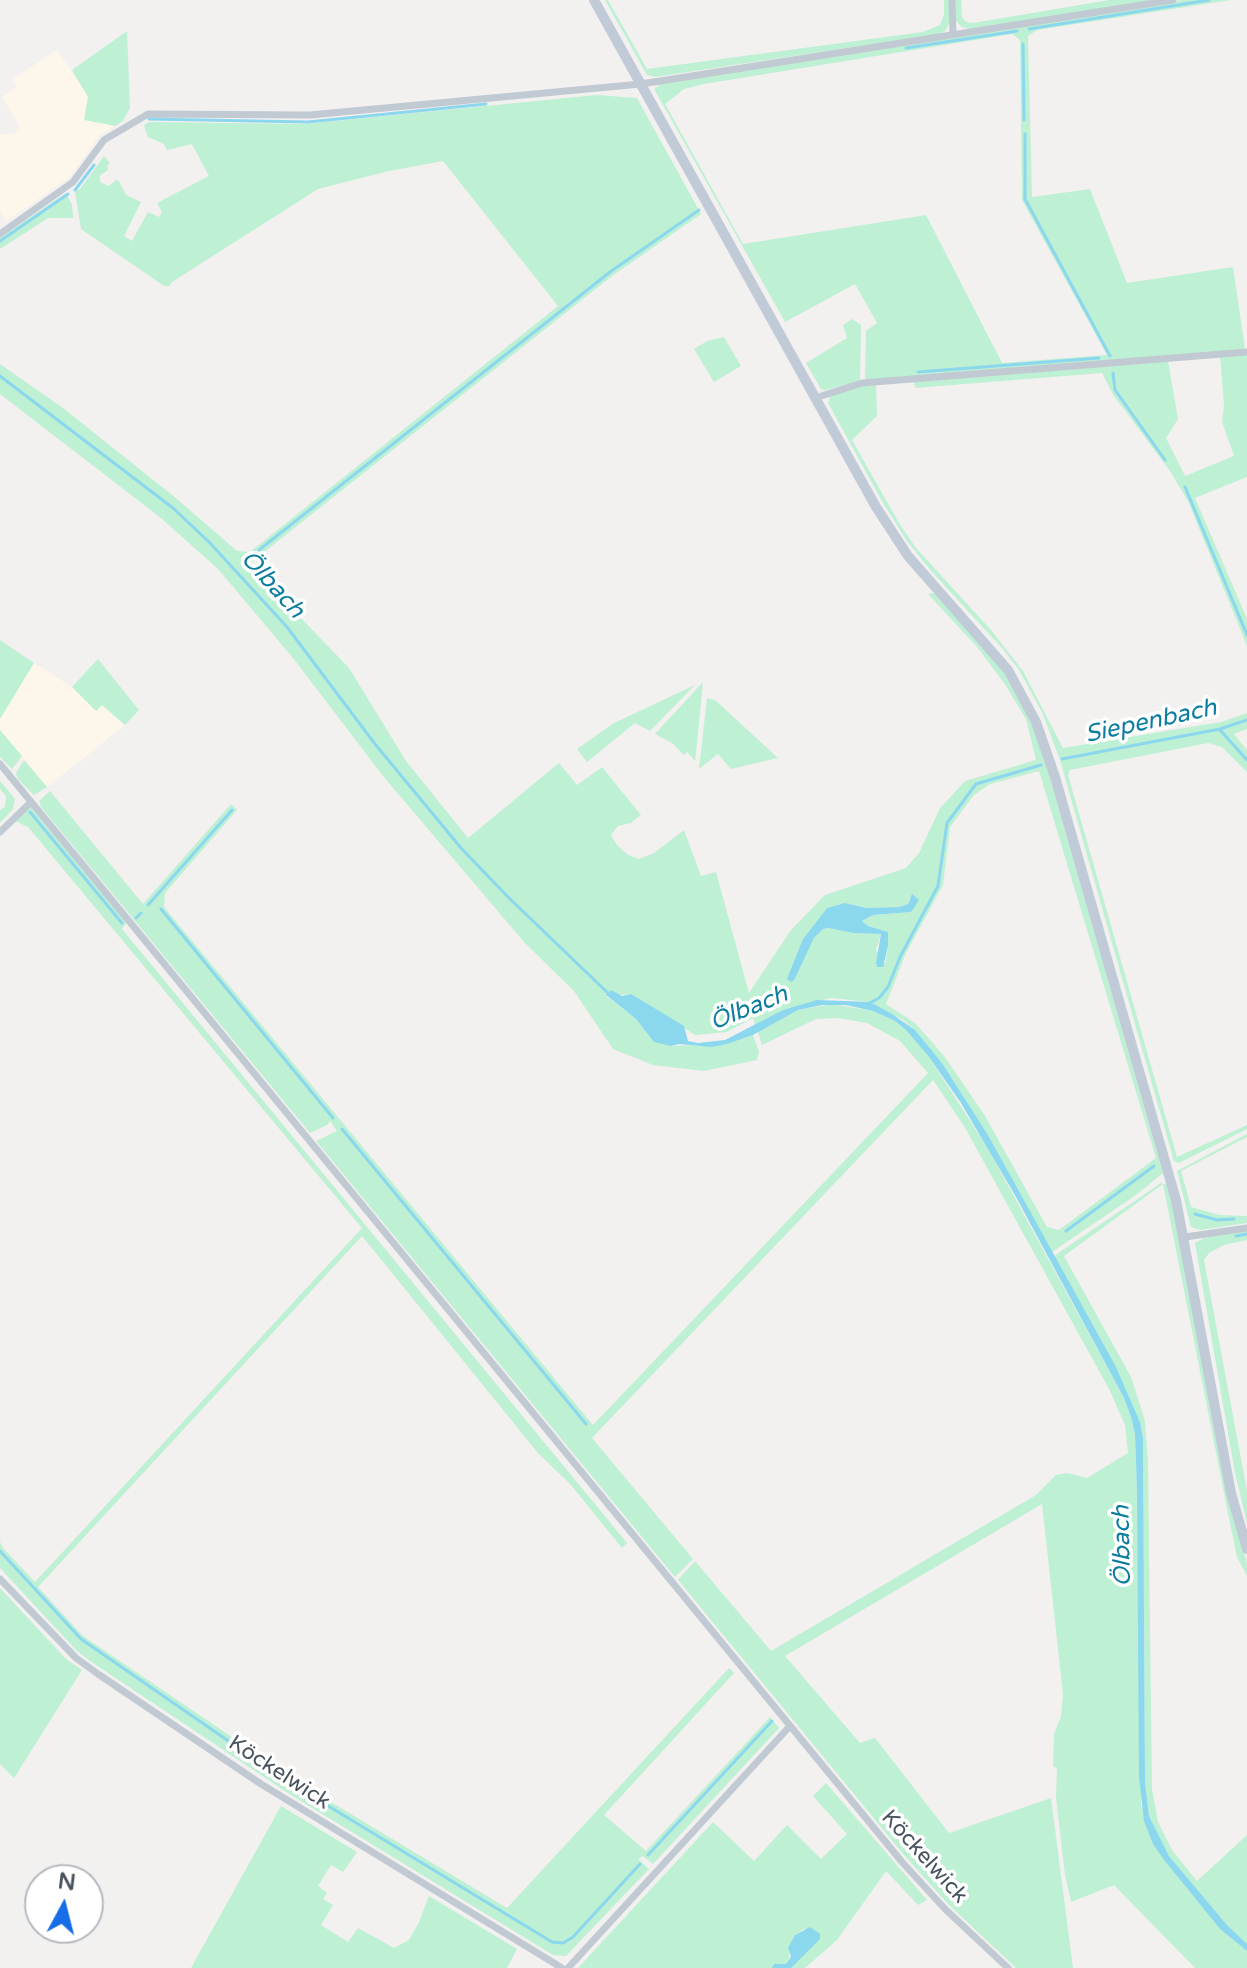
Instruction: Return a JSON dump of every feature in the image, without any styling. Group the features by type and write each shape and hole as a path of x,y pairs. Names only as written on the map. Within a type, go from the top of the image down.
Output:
{"main road":[{"path":"594,0 891,532 926,577 1008,670 1036,722 1064,808 1173,1188 1185,1237 1220,1440 1247,1549"}],"street":[{"path":"952,0 953,34"},
{"path":"0,234 73,182 104,140 148,114 310,115 641,84 1173,0"},
{"path":"815,398 862,383 1247,352"},
{"name":"Köckelwick","path":"0,764 902,1862 945,1909 1008,1968"},
{"path":"0,832 31,802"},
{"path":"1185,1237 1247,1228"},
{"name":"Köckelwick","path":"0,1579 76,1658 98,1674 261,1784 565,1968 790,1726"}],"shaded area":[{"path":"57,50 106,123 115,126 100,135 69,178 6,221 0,212 0,135 14,133 21,128 2,97 17,87 13,79"},
{"path":"34,663 78,691 96,711 102,705 125,725 47,787 0,730 0,719"}],"green space":[{"path":"605,0 608,0 647,69 923,32 940,25 944,0 951,0 951,20 945,31 939,34 655,77 647,75"},
{"path":"955,0 961,0 962,17 966,22 973,23 1109,0 1153,0 971,29 962,27 956,21"},
{"path":"1182,0 1231,0 1037,30 1028,36 1032,197 1090,189 1127,283 1233,267 1245,349 1168,361 1178,419 1166,438 1185,476 1234,456 1222,422 1224,406 1220,356 1247,354 1247,477 1195,498 1247,619 1247,646 1188,501 1170,471 1114,396 1102,373 915,388 914,381 865,380 866,331 877,323 855,284 785,322 654,89 662,83","holes":["1012,34 1020,40 1022,200 1107,355 1002,363 926,215 743,244 665,104 684,89 704,84"]},
{"path":"127,31 130,108 123,121 115,126 84,120 88,97 72,70"},
{"path":"596,95 637,98 701,214 612,276 249,564 349,668 406,761 468,838 559,763 577,785 602,767 641,815 631,823 618,826 611,835 628,855 639,859 654,853 684,830 701,876 716,872 749,993 791,930 825,895 906,868 919,853 940,808 965,781 1036,760 1026,719 978,648 928,594 934,593 999,664 1029,716 1048,770 1163,1173 1136,1195 1052,1252 988,1135 942,1063 915,1030 869,1002 831,998 783,1010 755,1025 753,1018 727,1032 695,1035 631,994 606,996 636,1019 649,1036 671,1046 727,1044 753,1035 759,1052 757,1060 704,1071 653,1065 613,1049 574,991 524,942 383,776 293,658 218,569 161,518 0,394 0,364 63,408 237,551 250,552 558,306 443,161 318,189 169,286 164,286 81,229 75,192 104,156 110,163 108,170 100,175 100,182 109,186 119,181 126,195 141,202 124,236 132,241 148,212 159,217 162,212 157,203 209,176 192,144 167,150 164,144 148,137 144,125 149,122 305,124","holes":["1039,771 1156,1158 1059,1230 1047,1227 985,1116 945,1057 915,1023 886,1004 906,953 943,885 950,827 974,795 990,784","909,897 911,912 873,915 862,921 888,932 885,964 876,950 881,934 823,929 814,938 791,982 803,939 827,908 846,903 867,908 899,907 908,904"]},
{"path":"66,193 72,205 73,218 48,218 0,249 0,238"},
{"path":"852,319 861,325 860,381 821,389 806,363 847,338 843,325"},
{"path":"724,337 741,366 714,382 694,349 707,341"},
{"path":"876,384 877,416 852,440 916,548 991,630 1023,671 1063,748 1221,722 1247,713 1247,729 1234,734 1247,750 1247,772 1222,747 1208,743 1070,770 1068,775 1177,1157 1247,1125 1247,1129 1179,1163 1174,1161 1060,760 1042,712 1019,670 1002,648 907,541 828,403 830,396 854,387"},
{"path":"0,640 34,663 0,719"},
{"path":"98,659 139,710 125,725 102,705 96,711 72,687"},
{"path":"703,682 695,761 687,752 684,755 672,743 655,734"},
{"path":"695,685 650,731 635,723 587,762 577,749 614,723"},
{"path":"707,698 715,700 778,758 731,769 718,754 699,769"},
{"path":"0,730 22,756 12,769 0,757"},
{"path":"24,760 47,787 34,795 16,773"},
{"path":"0,781 15,799 13,809 0,823 0,810 5,807 6,796 0,789"},
{"path":"50,791 143,904 231,804 237,810 165,893 164,907 593,1425 928,1073 900,1041 867,1023 838,1018 816,1019 762,1045 758,1032 798,1010 832,1004 873,1011 906,1030 929,1057 987,1147 1124,1398 1131,1417 1135,1434 1137,1492 1141,1805 1164,1860 1220,1929 1247,1951 1247,1968 1195,1968 1114,1885 1071,1902 1056,1798 1057,1768 1053,1766 1054,1734 1061,1716 1063,1694 1042,1504 785,1656 860,1743 875,1738 949,1833 1051,1798 1073,1968 1016,1968 948,1904 904,1855 678,1580 695,1561 771,1651 1036,1495 1056,1475 1067,1473 1087,1478 1128,1453 1125,1425 1109,1389 964,1126 933,1080 592,1438 693,1559 675,1577 316,1141 337,1131 330,1121 310,1133 41,807 39,801"},
{"path":"31,807 127,922 122,929 627,1543 622,1548 571,1485 538,1453 362,1236 38,1587 83,1636 301,1784 507,1908 729,1668 734,1673 604,1815 646,1851 770,1717 779,1728 653,1864 643,1856 638,1859 649,1869 566,1956 553,1955 288,1793 90,1661 76,1650 0,1568 0,1542 35,1582 362,1228 28,827 15,821"},
{"path":"1247,1134 1247,1137 1181,1171 1191,1207 1219,1215 1247,1216 1247,1223 1200,1230 1191,1227 1177,1171"},
{"path":"1161,1183 1168,1185 1173,1205 1224,1481 1247,1563 1247,1576 1237,1557 1163,1184 1064,1256 1131,1377 1145,1421 1152,1789 1158,1822 1172,1850 1197,1881 1247,1835 1247,1944 1169,1856 1149,1816 1145,1782 1143,1438 1140,1422 1116,1368 1054,1256"},
{"path":"1247,1230 1247,1240 1224,1245 1209,1253 1204,1260 1247,1491 1247,1523 1235,1473 1195,1243 1204,1238"},
{"path":"0,1588 66,1659 82,1670 14,1778 0,1764"},
{"path":"826,1783 927,1900 918,1905 886,1871 837,1940 805,1968 791,1968 805,1928 795,1935 786,1964 775,1964 772,1968 578,1968 713,1822 754,1861 787,1825 821,1859 847,1834 813,1796"},
{"path":"281,1806 357,1852 343,1872 331,1865 318,1886 327,1893 323,1899 333,1905 321,1925 348,1942 358,1928 394,1948 409,1940 429,1896 517,1949 507,1968 191,1968"}],"water":[{"path":"912,894 919,900 911,912 873,915 862,921 888,932 883,967 877,967 876,963 881,934 829,928 823,929 814,938 794,980 791,982 787,979 803,939 827,908 845,903 867,908 899,907 908,904"},
{"path":"611,990 622,996 631,994 684,1026 688,1041 698,1043 725,1040 783,1010 817,1000 870,1002 915,1030 942,1063 988,1135 1116,1367 1140,1422 1143,1438 1145,1782 1149,1816 1169,1856 1247,1944 1247,1951 1220,1929 1164,1860 1153,1844 1144,1821 1139,1777 1137,1492 1135,1434 1131,1417 1124,1398 1016,1197 961,1103 906,1030 873,1011 846,1005 822,1005 798,1010 753,1035 727,1044 712,1047 671,1046 654,1042 636,1019 606,995"},
{"path":"810,1927 820,1934 820,1939 791,1968 772,1968 774,1964 786,1964 791,1956 788,1948 795,1935"}],"waterway":[{"path":"1029,29 1209,0"},
{"path":"906,48 1017,31"},
{"path":"1023,44 1024,120"},
{"path":"149,119 308,122 486,104"},
{"path":"1025,134 1025,199 1110,356"},
{"path":"75,190 94,165"},
{"path":"0,241 68,194"},
{"path":"259,550 610,272 699,210"},
{"path":"918,372 1099,358"},
{"path":"1113,373 1115,390 1165,460"},
{"name":"Ölbach","path":"0,376 173,508 210,543 287,627 375,744 461,848 610,995"},
{"path":"1185,487 1247,635"},
{"name":"Siepenbach","path":"1062,759 1220,729 1247,720"},
{"path":"1220,730 1247,760"},
{"name":"Siepenbach","path":"868,1004 879,998 888,987 900,957 938,886 947,823 976,784 1041,765"},
{"path":"148,905 232,810"},
{"path":"30,812 122,923"},
{"path":"161,909 333,1118"},
{"path":"136,918 141,913"},
{"path":"342,1129 586,1424"},
{"path":"1066,1231 1154,1166"},
{"path":"1195,1214 1217,1220 1234,1219"},
{"path":"1236,1236 1247,1234"},
{"path":"0,1551 81,1639 279,1776 552,1942 563,1943 573,1937 640,1864"},
{"path":"648,1855 772,1721"}]}
